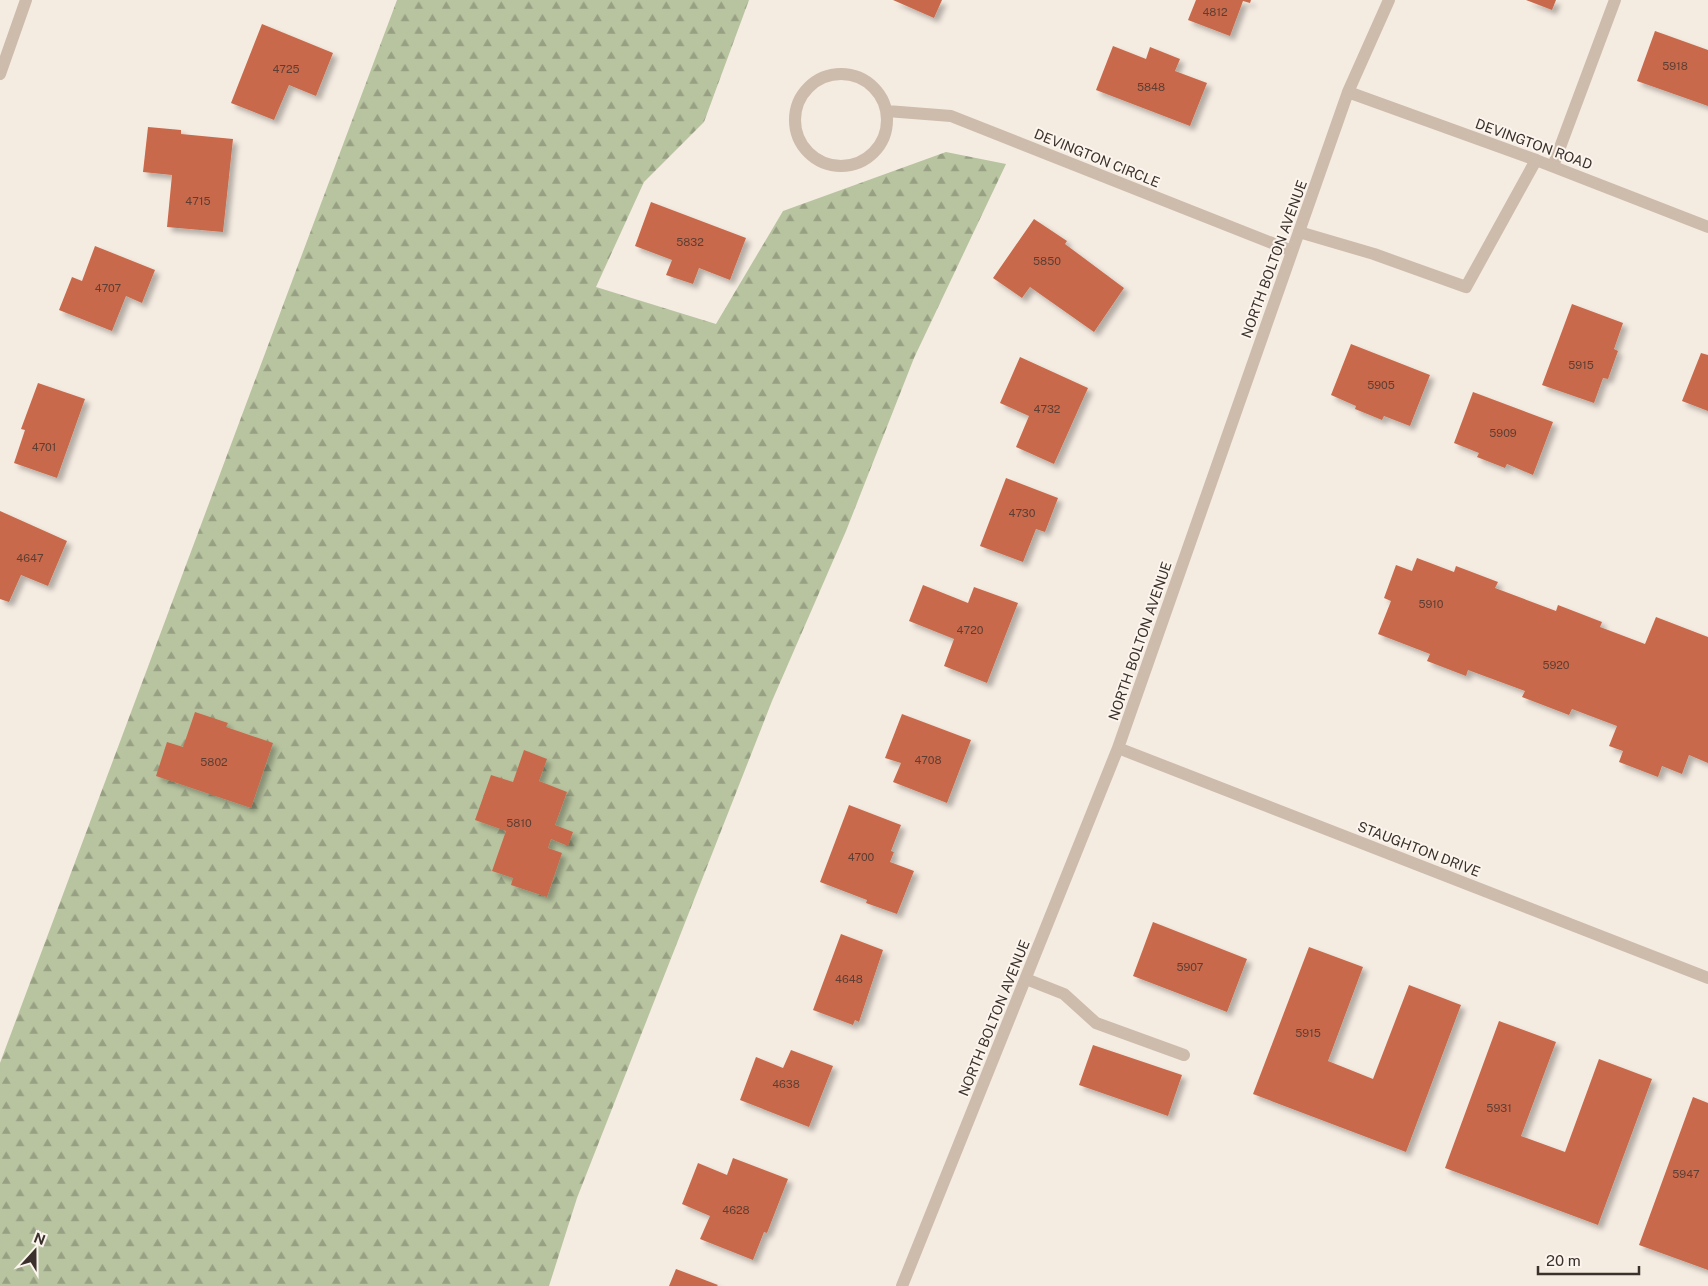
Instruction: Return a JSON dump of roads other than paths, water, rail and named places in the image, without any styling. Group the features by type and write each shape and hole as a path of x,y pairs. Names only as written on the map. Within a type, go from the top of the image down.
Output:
{"street":[{"path":"0,74 26,0"},
{"name":"NORTH BOLTON AVENUE","path":"902,1286 1118,748 1348,92 1389,0"},
{"path":"1553,166 1615,0"},
{"path":"831,75 852,75 862,79 878,92 887,111 886,134 881,145 873,154 852,166 828,165 818,160 808,153 796,132 795,121 799,100 812,84 831,75"},
{"name":"DEVINGTON ROAD","path":"1348,92 1553,166 1708,227"},
{"name":"DEVINGTON CIRCLE","path":"887,111 951,116 1292,251"},
{"path":"1299,232 1374,254 1466,287 1536,160"},
{"name":"STAUGHTON DRIVE","path":"1118,748 1708,978"},
{"path":"1026,979 1064,994 1096,1023 1184,1055"}]}
